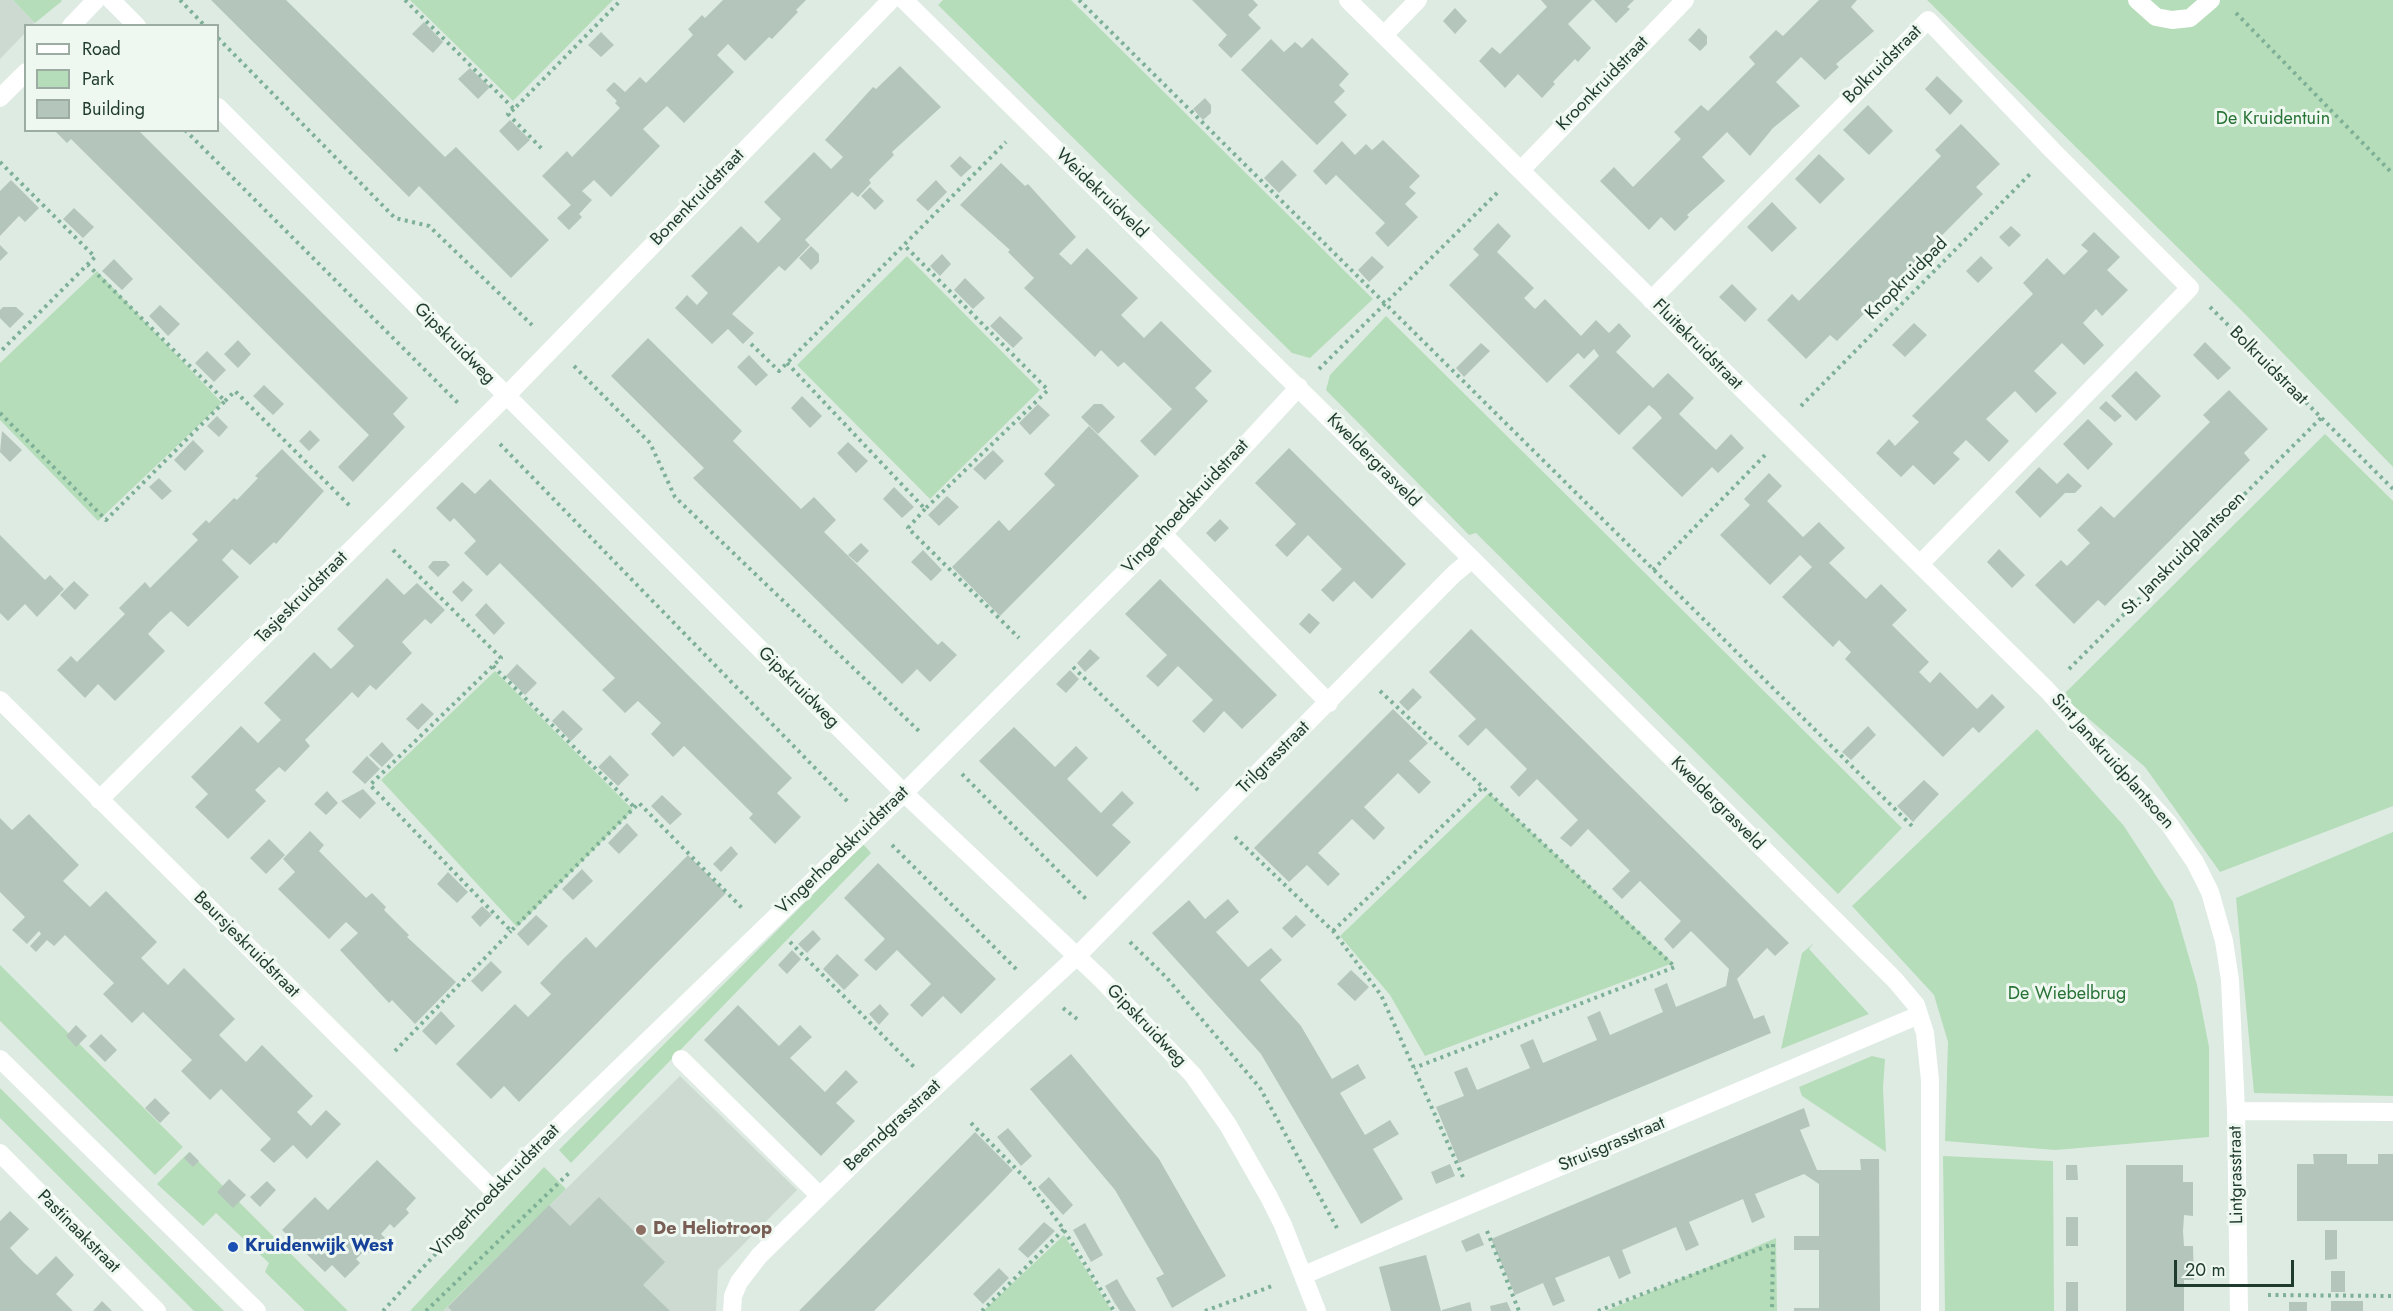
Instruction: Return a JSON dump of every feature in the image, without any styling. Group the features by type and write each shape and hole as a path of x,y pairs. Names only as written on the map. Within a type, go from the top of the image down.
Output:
{"street":[{"path":"73,24 96,0"},
{"path":"111,0 135,24"},
{"name":"Bonenkruidstraat","path":"506,396 891,0"},
{"name":"Weidekruidveld","path":"904,0 1299,387"},
{"name":"Fluitekruidstraat","path":"1348,0 1522,169 1651,300 2047,690"},
{"path":"1384,35 1418,0"},
{"name":"Kroonkruidstraat","path":"1522,169 1685,0"},
{"path":"2138,0 2156,17 2172,20 2190,18 2211,0"},
{"name":"Bolkruidstraat","path":"1651,300 1928,20 2053,151 2190,288"},
{"path":"0,98 24,74"},
{"name":"Gipskruidweg","path":"219,108 904,793 1141,1019 1193,1075 1228,1125 1269,1197 1304,1275 1317,1311"},
{"path":"1920,564 2190,288"},
{"name":"Vingerhoedskruidstraat","path":"494,1190 904,793 1163,534 1299,387"},
{"name":"Kweldergrasveld","path":"1299,387 1895,980 1916,1005 1925,1033 1930,1080 1930,1311"},
{"name":"Tasjeskruidstraat","path":"99,800 506,396"},
{"path":"1163,534 1329,703"},
{"name":"Trilgrasstraat","path":"1076,957 1472,559"},
{"name":"Sint Janskruidplantsoen","path":"2047,690 2169,824 2195,862 2210,892 2224,941 2230,980 2236,1111"},
{"name":"Beursjeskruidstraat","path":"0,700 494,1190"},
{"name":"Beemdgrasstraat","path":"732,1311 733,1296 739,1282 759,1256 934,1087 1076,957"},
{"name":"Struisgrasstraat","path":"1304,1275 1920,1015"},
{"path":"0,1059 257,1311"},
{"path":"681,1059 820,1196"},
{"path":"2236,1111 2393,1112"},
{"name":"Lintgrasstraat","path":"2236,1111 2239,1303"},
{"name":"Pastinaakstraat","path":"0,1153 157,1311"}],"path":[{"path":"180,0 203,24"},
{"path":"405,0 514,109"},
{"path":"542,149 508,114 621,0"},
{"path":"1079,0 1192,110 1384,305 1914,828"},
{"path":"2231,8 2393,174"},
{"path":"219,39 395,218 429,226 554,346 650,443 675,497 942,754 1166,977 1260,1088 1341,1236"},
{"path":"751,344 779,371 1027,121"},
{"path":"187,132 479,423 870,825 1019,972 1077,1019"},
{"name":"Knopkruidpad","path":"1653,570 1783,430 2053,151"},
{"path":"0,162 96,257 0,352"},
{"path":"1299,387 1522,169"},
{"path":"904,245 1047,390 908,528 1045,652 1218,815 1333,931 1381,995 1474,1203 1519,1311"},
{"path":"88,266 225,401"},
{"name":"Bolkruidstraat","path":"2190,288 2320,418"},
{"path":"787,363 925,509"},
{"path":"0,413 106,520 235,391 501,658 370,785 511,931"},
{"path":"2320,418 2393,489"},
{"name":"St. Janskruidplantsoen","path":"2047,690 2320,418"},
{"path":"494,666 635,808"},
{"path":"1359,672 1675,967 1414,1068"},
{"path":"1333,931 1482,788"},
{"path":"374,1072 639,803 763,929 792,943 934,1087"},
{"path":"971,1123 1029,1182 1064,1229 1114,1311"},
{"path":"426,1311 569,1173"},
{"name":"Vingerhoedskruidstraat","path":"383,1311 494,1190"},
{"path":"982,1311 1064,1229"},
{"path":"1598,1311 1773,1244 1772,1311"},
{"path":"1205,1311 1254,1291 1304,1275"},
{"path":"2239,1303 2393,1296"}],"shaded area":[{"path":"0,0 13,0 35,23 24,24 24,34 0,59"},
{"name":"De Heliotroop","path":"680,1076 797,1190 718,1270 716,1311 443,1311"}],"green space":[{"path":"13,0 61,0 62,1 35,23"},
{"path":"410,0 613,0 513,101"},
{"path":"943,0 1071,0 1373,299 1310,358 1292,353 938,5"},
{"name":"De Kruidentuin","path":"1927,0 2393,0 2393,467 2245,314"},
{"path":"907,256 1040,390 930,499 797,365"},
{"path":"97,271 222,403 98,521 0,420 0,363"},
{"path":"1386,316 1902,828 1838,894 1476,533 1469,535 1326,390 1330,375"},
{"path":"2325,434 2393,501 2393,806 2220,872 2145,767 2062,696"},
{"path":"495,671 633,810 517,927 381,780"},
{"name":"De Wiebelbrug","path":"2037,729 2124,826 2173,902 2197,985 2209,1047 2209,1137 2055,1150 1945,1141 1948,1042 1934,995 1852,906"},
{"path":"1489,793 1673,963 1425,1056 1390,995 1340,936"},
{"path":"2393,832 2393,1096 2254,1093 2236,898"},
{"path":"863,844 871,853 571,1163 559,1150"},
{"path":"1814,943 1809,949 1869,1014 1781,1049 1802,953"},
{"path":"0,965 183,1147 155,1175 0,1021"},
{"path":"1872,1056 1885,1059 1883,1088 1886,1152 1802,1096 1799,1087"},
{"path":"0,1088 224,1311 194,1311 0,1118"},
{"path":"189,1152 348,1311 305,1311 265,1272 269,1263 216,1213 203,1226 157,1184"},
{"path":"1943,1156 2053,1161 2054,1311 1945,1311"},
{"path":"544,1167 566,1189 443,1311 410,1311"},
{"path":"1064,1235 1112,1311 983,1311"},
{"path":"1776,1238 1777,1311 1606,1311"}],"building":[{"path":"211,0 286,0 445,157 456,147 549,240 511,278 419,186 409,197"},
{"path":"723,0 806,0 796,10 798,12 772,39 769,37 745,61 728,44 717,55 734,72 684,123 667,106 643,129 660,146 611,197 594,180 582,191 592,200 579,214 582,217 569,230 557,218 571,205 542,176 567,151 572,157 620,108 615,103 617,101 606,90 614,82 625,92 640,77 646,83 693,35 688,29 702,15 705,18"},
{"path":"1192,0 1253,0 1258,5 1248,15 1261,28 1231,58 1218,45 1227,35"},
{"path":"1541,0 1592,0 1568,24 1591,48 1578,62 1575,59 1553,82 1555,84 1542,98 1518,74 1505,88 1479,61 1492,47 1500,54 1547,7"},
{"path":"1594,0 1634,0 1627,7 1630,9 1616,23"},
{"path":"1819,0 1857,0 1851,7 1874,31 1836,64 1839,67 1825,80 1801,57 1776,82 1800,106 1773,128 1750,156 1727,132 1702,157 1725,181 1687,215 1689,217 1675,231 1661,217 1649,230 1600,181 1614,167 1633,187 1681,139 1674,132 1701,105 1708,111 1755,64 1749,57 1776,30 1783,36"},
{"path":"1455,8 1467,21 1455,34 1443,21"},
{"path":"424,22 443,42 433,53 412,34"},
{"path":"1699,28 1707,36 1707,44 1700,51 1688,40"},
{"path":"601,32 614,45 601,57 588,45"},
{"path":"1312,38 1349,74 1339,85 1345,91 1334,102 1347,115 1317,145 1241,70 1271,39 1284,52 1295,42 1302,48"},
{"path":"900,66 941,107 892,152 894,155 869,180 871,183 858,197 852,192 805,240 810,245 785,271 779,266 732,314 754,333 743,344 728,329 712,344 675,308 687,295 697,305 708,293 691,276 741,226 758,243 781,219 764,202 814,152 831,169 843,157 825,140 873,87 876,89"},
{"path":"470,68 490,87 478,99 458,79"},
{"path":"1937,76 1963,101 1950,115 1925,89"},
{"path":"1205,98 1211,105 1211,113 1203,120 1193,109"},
{"path":"1868,105 1893,131 1869,155 1843,130"},
{"path":"510,120 530,140 518,151 499,131"},
{"path":"1961,124 2000,164 1976,187 1983,194 1837,341 1830,335 1806,359 1767,320 1792,294 1799,301 1941,156 1935,150"},
{"path":"56,132 140,132 408,398 393,414 405,427 353,482 338,467 369,435 71,139 67,143"},
{"path":"1383,140 1420,176 1409,187 1416,193 1405,204 1418,217 1388,247 1375,233 1385,223 1336,175 1326,185 1313,171 1342,141 1355,155 1366,144 1372,150"},
{"path":"1819,154 1845,179 1820,204 1795,179"},
{"path":"960,156 972,167 961,177 950,166"},
{"path":"1282,160 1297,175 1279,193 1264,178"},
{"path":"1001,163 1025,186 1028,184 1076,237 1059,254 1071,265 1087,248 1138,298 1121,315 1144,338 1161,321 1212,371 1195,388 1208,401 1155,456 1140,441 1172,409 1124,362 1118,367 1101,350 1095,357 1024,288 1034,278 1008,252 1010,250 960,205"},
{"path":"11,180 39,208 25,222 19,216 0,236 0,191"},
{"path":"936,180 947,192 928,211 916,200"},
{"path":"870,187 884,201 875,210 861,196"},
{"path":"1772,202 1797,228 1772,252 1747,227"},
{"path":"74,208 94,227 83,238 63,219"},
{"path":"1498,223 1511,236 1497,252 1534,288 1524,298 1535,309 1545,299 1581,336 1596,320 1609,333 1619,323 1631,336 1616,352 1653,388 1668,373 1694,398 1679,414 1716,450 1731,434 1744,448 1718,473 1712,467 1682,497 1632,448 1662,418 1656,411 1649,405 1619,435 1569,386 1599,356 1594,349 1584,359 1578,353 1547,383 1449,285 1479,255 1473,249"},
{"path":"2011,226 2021,235 2009,247 1999,237"},
{"path":"2094,232 2120,257 2107,270 2128,290 2102,316 2096,309 2083,323 2104,345 2084,365 2062,343 2034,371 2057,393 2036,413 2015,391 1986,419 2009,441 1989,462 1966,440 1953,453 1960,459 1934,485 1913,465 1901,477 1876,453 1889,439 1895,446 1919,422 1912,416 2033,294 2023,283 2047,258 2064,275 2088,251 2081,245"},
{"path":"0,245 8,253 0,261"},
{"path":"811,246 819,254 819,262 811,270 799,258"},
{"path":"942,254 951,264 940,276 930,266"},
{"path":"1372,256 1384,267 1369,282 1358,270"},
{"path":"1981,256 1993,268 1978,283 1966,271"},
{"path":"114,259 133,279 122,290 102,271"},
{"path":"965,278 985,298 973,309 954,290"},
{"path":"1732,284 1757,309 1745,322 1719,297"},
{"path":"160,305 180,324 168,336 149,316"},
{"path":"3,307 16,307 24,314 10,328 0,318 0,310"},
{"path":"1000,316 1023,338 1013,348 990,326"},
{"path":"1914,323 1927,335 1905,357 1892,345"},
{"path":"648,338 742,431 733,441 801,509 814,497 836,520 824,532 938,645 942,641 957,655 930,682 917,669 902,684 693,478 704,468 611,376"},
{"path":"238,340 251,354 238,368 224,354"},
{"path":"2205,342 2231,368 2218,380 2193,355"},
{"path":"1481,343 1490,351 1464,377 1456,368"},
{"path":"207,351 226,370 214,382 195,363"},
{"path":"749,355 768,375 756,386 737,367"},
{"path":"2136,371 2161,396 2136,421 2111,396"},
{"path":"264,385 284,404 273,415 253,396"},
{"path":"2229,390 2268,429 2244,453 2250,460 2105,606 2098,600 2074,624 2035,585 2061,560 2067,566 2090,543 2077,530 2101,506 2114,518 2210,422 2203,415"},
{"path":"802,396 822,416 810,428 791,408"},
{"path":"2106,401 2122,416 2115,422 2099,408"},
{"path":"1038,404 1050,415 1030,435 1019,423"},
{"path":"1094,404 1102,404 1115,417 1098,434 1081,417"},
{"path":"217,416 228,427 219,437 207,426"},
{"path":"2088,419 2113,444 2088,470 2063,444"},
{"path":"1089,426 1139,476 1000,616 952,567 999,520 1009,531 1055,485 1044,474"},
{"path":"310,430 320,440 309,451 299,441"},
{"path":"2,431 22,450 10,462 0,452"},
{"path":"193,440 204,451 185,471 174,460"},
{"path":"848,442 868,461 856,473 837,453"},
{"path":"1289,448 1406,564 1372,599 1354,581 1333,602 1321,590 1342,569 1308,535 1287,557 1275,545 1296,524 1255,483"},
{"path":"282,449 324,491 276,544 274,542 250,565 232,549 222,560 239,577 188,627 171,611 159,622 148,634 165,651 115,701 98,684 85,698 57,670 71,656 77,662 125,614 119,608 145,582 150,588 198,540 192,534 206,520 209,523 234,498 237,500 258,478 255,476"},
{"path":"993,450 1004,461 985,480 973,469"},
{"path":"2039,467 2057,484 2068,473 2082,486 2075,493 2065,493 2040,518 2015,492"},
{"path":"1769,473 1782,486 1767,501 1803,537 1819,522 1845,548 1829,563 1866,599 1881,584 1907,610 1892,625 1929,662 1919,672 1930,683 1940,672 1977,709 1992,694 2005,707 1979,733 1973,727 1943,757 1845,659 1851,652 1839,640 1833,647 1782,597 1812,567 1800,555 1770,585 1720,535 1750,505 1744,499"},
{"path":"159,478 172,491 162,500 149,487"},
{"path":"490,479 792,778 777,793 801,817 775,844 749,818 753,814 684,746 673,757 651,734 661,723 638,701 625,713 602,690 615,678 500,563 487,576 464,553 476,541 454,518 450,522 436,508 462,482 475,494"},
{"path":"894,487 914,507 902,518 883,499"},
{"path":"947,496 959,507 939,526 928,515"},
{"path":"1220,519 1229,528 1215,542 1206,533"},
{"path":"0,535 45,580 50,575 64,589 37,617 25,604 8,621 0,613"},
{"path":"861,543 869,551 857,563 848,555"},
{"path":"1999,549 2025,575 2012,588 1987,562"},
{"path":"923,550 942,570 931,581 911,562"},
{"path":"433,561 446,561 450,565 438,577 428,567"},
{"path":"387,578 404,595 417,583 445,610 431,624 425,619 402,642 412,653 376,690 370,685 358,698 352,692 305,740 310,746 285,772 279,767 255,790 266,801 228,839 195,807 208,794 191,777 241,726 258,743 281,720 264,703 314,652 331,669 354,646 337,629"},
{"path":"1160,579 1277,695 1242,729 1224,711 1204,733 1192,721 1213,700 1178,666 1158,687 1146,676 1167,655 1125,614"},
{"path":"74,581 89,595 75,610 60,595"},
{"path":"463,581 473,590 462,602 452,592"},
{"path":"486,603 505,623 494,635 475,615"},
{"path":"1309,613 1320,623 1310,634 1299,624"},
{"path":"1471,629 1789,943 1775,956 1767,948 1737,979 1754,1019 1764,1015 1771,1033 1459,1163 1436,1107 1464,1096 1454,1072 1467,1067 1477,1090 1530,1068 1520,1045 1533,1039 1543,1063 1597,1040 1587,1017 1600,1011 1610,1035 1663,1012 1654,989 1667,983 1676,1007 1726,986 1729,969 1691,931 1673,949 1664,939 1681,921 1640,881 1622,899 1612,889 1630,871 1588,829 1571,847 1560,838 1578,820 1537,779 1519,797 1510,787 1527,769 1486,728 1468,746 1458,736 1476,719 1429,672"},
{"path":"1090,649 1100,658 1085,672 1077,663"},
{"path":"517,664 537,683 525,695 506,676"},
{"path":"1070,670 1079,679 1066,693 1056,684"},
{"path":"1413,688 1422,697 1408,711 1399,702"},
{"path":"422,703 434,714 418,730 406,719"},
{"path":"1393,709 1428,743 1409,761 1431,782 1419,794 1398,773 1364,807 1385,828 1374,840 1352,819 1318,853 1340,874 1328,886 1307,865 1289,882 1254,848"},
{"path":"563,710 583,729 571,741 552,721"},
{"path":"1868,726 1876,735 1851,760 1842,752"},
{"path":"1014,727 1055,767 1076,746 1088,758 1067,779 1101,813 1122,791 1134,803 1112,825 1131,842 1097,877 979,761"},
{"path":"382,742 394,755 382,767 369,755"},
{"path":"610,755 629,775 618,786 598,767"},
{"path":"367,756 380,769 365,784 352,772"},
{"path":"1924,780 1939,794 1913,822 1897,806"},
{"path":"363,789 376,803 360,819 341,801"},
{"path":"327,791 338,803 326,815 314,804"},
{"path":"662,795 682,814 670,825 651,806"},
{"path":"29,814 79,865 63,881 90,907 106,891 157,942 141,958 168,985 184,968 235,1019 219,1035 246,1062 262,1045 313,1096 297,1112 311,1126 326,1110 341,1124 307,1159 293,1145 274,1163 260,1150 271,1139 221,1089 210,1100 181,1071 192,1060 143,1012 132,1023 103,994 114,983 65,935 54,946 47,940 36,952 30,946 41,934 39,931 27,944 12,930 25,917 0,892 0,818 12,830"},
{"path":"627,823 638,835 619,854 608,843"},
{"path":"310,831 324,845 319,851 366,898 372,893 386,907 384,910 409,935 407,937 456,982 415,1024 392,1000 389,1003 340,950 358,933 346,922 329,939 278,889 295,872 283,859"},
{"path":"269,839 285,855 266,874 250,858"},
{"path":"731,846 738,854 721,872 713,864"},
{"path":"688,855 726,893 519,1102 504,1086 491,1099 456,1064 515,1004 528,1017 551,994 540,983 562,960 586,937 596,948"},
{"path":"878,863 996,979 961,1014 943,996 922,1017 910,1005 931,984 897,950 876,971 864,960 885,939 844,898"},
{"path":"582,869 593,881 573,900 562,889"},
{"path":"448,872 468,892 457,903 437,884"},
{"path":"1228,899 1239,912 1216,932 1248,967 1271,948 1282,960 1260,980 1301,1026 1332,1079 1358,1064 1366,1078 1340,1093 1365,1135 1390,1120 1399,1134 1373,1149 1403,1199 1361,1224 1261,1054 1152,933 1189,900 1205,919"},
{"path":"482,906 492,915 480,927 471,917"},
{"path":"536,915 548,926 528,946 517,934"},
{"path":"1296,915 1306,925 1292,938 1282,928"},
{"path":"813,930 821,939 807,953 798,944"},
{"path":"792,950 801,959 787,974 778,965"},
{"path":"837,954 859,975 844,990 823,969"},
{"path":"491,961 502,972 482,992 471,981"},
{"path":"1351,970 1369,987 1355,1001 1337,984"},
{"path":"880,1004 889,1014 879,1025 869,1014"},
{"path":"738,1005 779,1046 800,1025 812,1037 790,1058 825,1092 846,1070 858,1082 836,1103 855,1121 821,1156 704,1040"},
{"path":"441,1011 455,1026 436,1045 422,1031"},
{"path":"76,1025 87,1036 76,1047 66,1036"},
{"path":"101,1034 117,1050 105,1062 89,1046"},
{"path":"1071,1054 1159,1159 1226,1276 1172,1308 1156,1278 1164,1274 1115,1190 1030,1089"},
{"path":"155,1098 170,1113 160,1123 145,1108"},
{"path":"1804,1108 1810,1126 1800,1130 1817,1170 1861,1170 1860,1159 1879,1159 1880,1311 1794,1311 1794,1308 1819,1308 1819,1250 1794,1250 1794,1236 1819,1236 1819,1184 1804,1174 1755,1194 1765,1217 1752,1223 1743,1199 1689,1222 1699,1245 1686,1251 1676,1227 1622,1250 1631,1273 1619,1279 1609,1256 1555,1278 1565,1301 1553,1306 1543,1283 1515,1295 1491,1239"},
{"path":"1008,1128 1032,1156 1021,1166 997,1137"},
{"path":"975,1132 1013,1170 990,1194 874,1311 799,1311"},
{"path":"190,1152 199,1161 193,1167 184,1158"},
{"path":"2313,1154 2347,1154 2347,1164 2378,1164 2378,1154 2393,1154 2393,1221 2297,1221 2297,1164 2314,1164"},
{"path":"377,1160 416,1198 406,1209 409,1213 394,1228 390,1224 381,1234 385,1238 369,1253 366,1249 356,1259 360,1263 345,1278 332,1265 325,1272 282,1230 315,1197 328,1210"},
{"path":"1450,1164 1455,1176 1436,1184 1431,1172"},
{"path":"2066,1165 2077,1165 2078,1180 2066,1180"},
{"path":"2126,1165 2183,1165 2183,1182 2193,1182 2193,1216 2184,1215 2183,1231 2184,1246 2193,1246 2194,1280 2184,1280 2184,1311 2126,1311"},
{"path":"1049,1177 1073,1205 1063,1215 1038,1187"},
{"path":"229,1179 246,1195 233,1208 217,1192"},
{"path":"267,1181 276,1190 260,1207 250,1197"},
{"path":"599,1197 665,1262 643,1285 670,1311 452,1311 448,1307 549,1205 570,1226"},
{"path":"10,1211 29,1229 10,1248 23,1262 37,1275 56,1256 74,1275 56,1294 73,1311 0,1311 0,1221"},
{"path":"2066,1217 2078,1217 2078,1246 2066,1246"},
{"path":"1044,1222 1055,1231 1028,1258 1018,1249"},
{"path":"1085,1223 1103,1255 1091,1262 1073,1230"},
{"path":"2325,1230 2337,1230 2337,1259 2325,1260"},
{"path":"1479,1233 1484,1245 1466,1252 1461,1241"},
{"path":"1426,1255 1441,1311 1391,1311 1379,1267"},
{"path":"999,1268 1009,1278 983,1304 973,1294"},
{"path":"2331,1271 2345,1271 2345,1292 2331,1292"},
{"path":"1117,1279 1136,1311 1120,1311 1114,1302 1105,1286"},
{"path":"2066,1282 2078,1282 2078,1311 2066,1311"},
{"path":"102,1301 112,1311 93,1311"},
{"path":"2331,1301 2363,1301 2363,1311 2331,1311"},
{"path":"1470,1302 1472,1311 1442,1311 1442,1310"},
{"path":"1507,1302 1511,1311 1491,1311 1490,1306"},
{"path":"2289,1302 2307,1302 2307,1311 2289,1311"}],"place":[{"name":"De Heliotroop","path":"641,1230"},
{"name":"Kruidenwijk West","path":"233,1247"}]}
